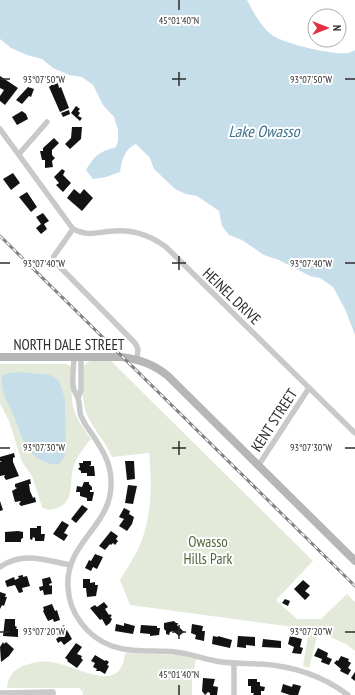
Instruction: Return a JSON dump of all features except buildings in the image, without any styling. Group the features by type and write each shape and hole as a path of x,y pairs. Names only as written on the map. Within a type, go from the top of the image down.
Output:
{"street":[{"path":"19,154 47,122"},
{"path":"0,129 73,229 53,259 135,343 138,348 137,360"},
{"name":"HEINEL DRIVE","path":"73,229 88,234 120,230 130,231 139,233 166,247 355,433"},
{"name":"NORTH DALE STREET","path":"0,357 119,357 137,360 152,365 164,373 355,561"},
{"path":"78,357 74,389 78,398 81,416 108,462 111,486 109,500 102,518 77,548 70,565 68,586 71,604 74,613 87,630 102,642 121,649 184,653 216,661 274,665 290,668 319,678 348,695"},
{"name":"KENT STREET","path":"258,466 309,388"},
{"path":"0,567 11,561 28,557 41,558 70,565"},
{"path":"234,663 234,695"},
{"path":"0,693 53,694"}],"green space":[{"name":"Owasso Hills Park","path":"91,361 111,361 313,561 276,600 297,619 321,619 347,594 355,602 355,651 346,644 318,632 309,668 303,666 309,629 130,605 120,580 134,557 145,531 151,487 149,453 112,457 89,419 83,400 84,366"},
{"path":"0,364 71,365 72,403 78,420 91,439 81,451 74,465 69,497 61,506 54,509 49,510 42,507 32,476 22,462 9,421 0,403"},
{"path":"125,653 178,655 196,659 192,679 192,695 83,695 79,688 7,688 10,677 16,670 39,662 52,662 99,676 108,676 116,673 122,666"}],"water":[{"name":"Lake Owasso","path":"0,0 247,0 255,15 266,30 281,40 321,51 348,53 355,50 355,335 345,309 333,287 320,278 310,276 279,260 264,255 242,240 229,235 222,226 219,211 197,196 186,194 175,189 154,169 150,158 136,144 126,152 120,172 106,177 93,179 86,170 98,155 116,147 118,141 118,130 114,117 103,105 93,85 82,77 69,75 53,68 42,59 27,55 11,48 0,39"},
{"path":"19,372 50,375 58,380 62,388 65,400 66,450 64,458 59,464 50,464 41,460 30,451 23,441 2,387 2,376 8,373"}],"railway":[{"path":"0,236 355,586"}]}
